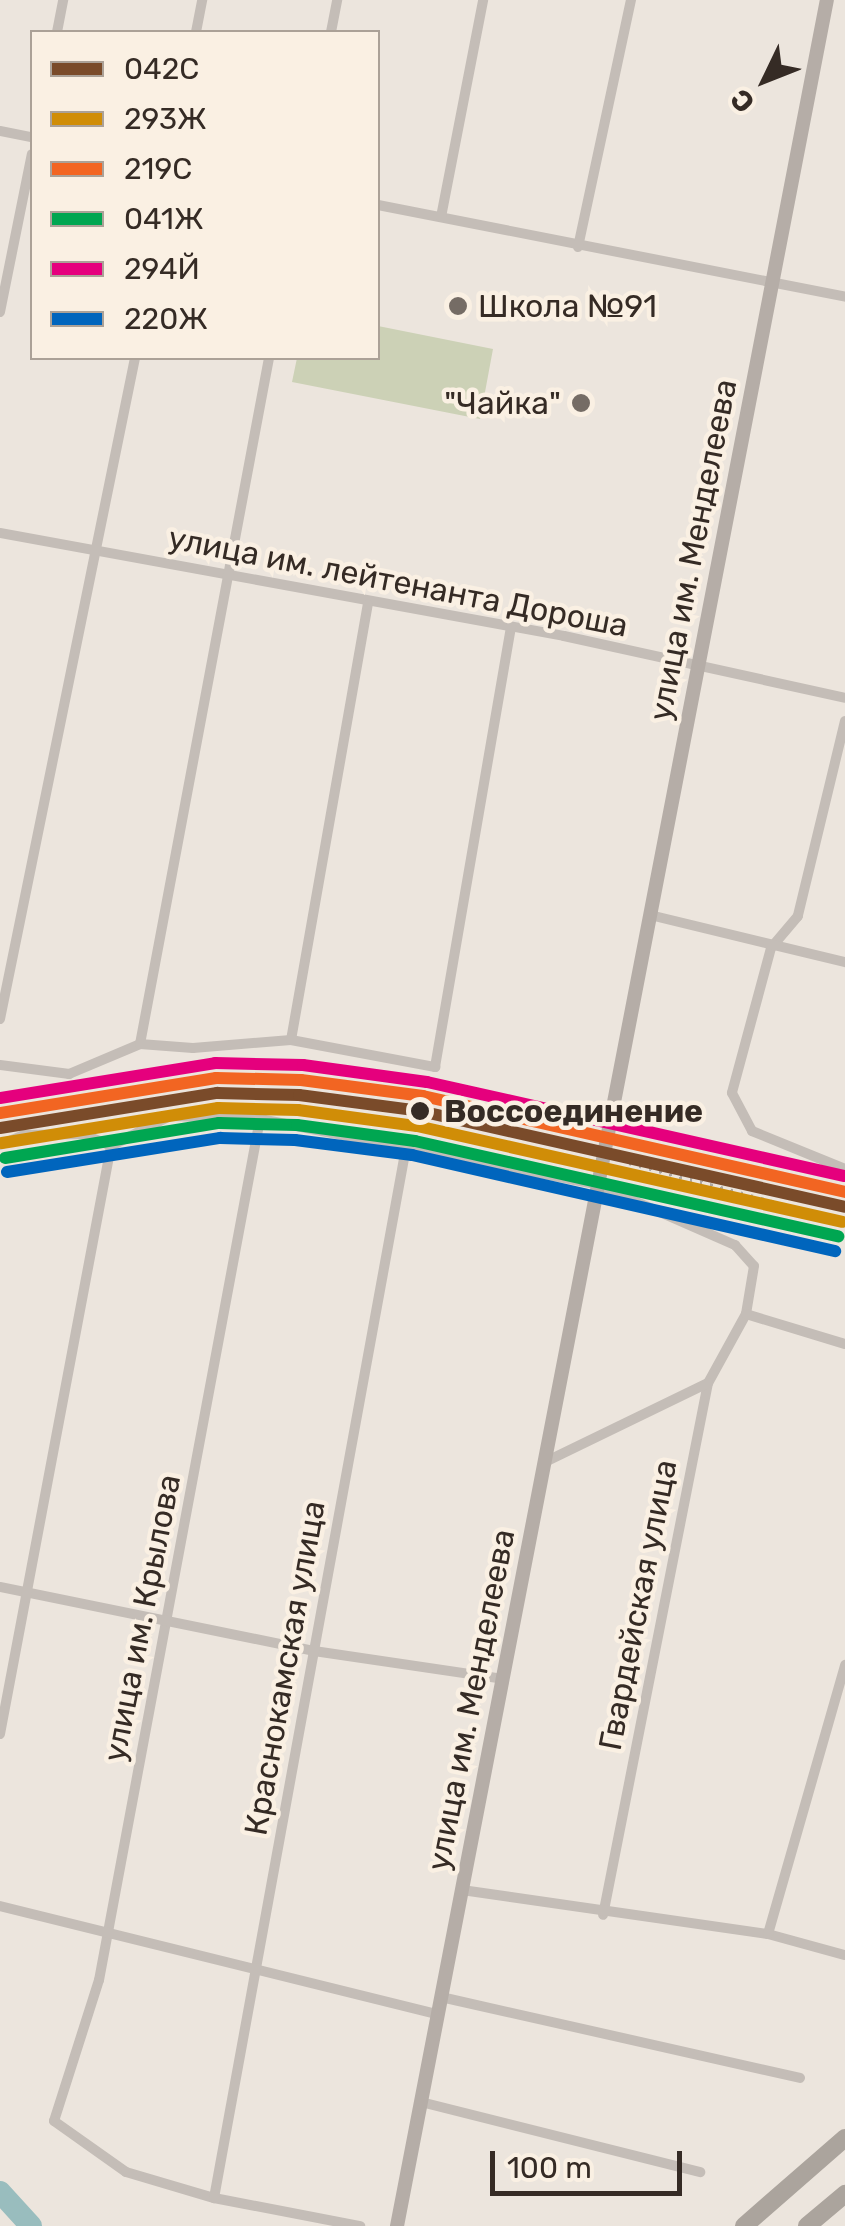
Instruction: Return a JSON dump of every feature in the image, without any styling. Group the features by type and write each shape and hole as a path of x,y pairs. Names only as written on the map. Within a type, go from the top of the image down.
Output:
{"highway":[{"path":"744,2226 845,2138"},
{"path":"808,2226 845,2194"}],"main road":[{"name":"улица им. Менделеева","path":"397,2226 827,0"}],"street":[{"path":"56,30 63,0"},
{"path":"196,30 202,0"},
{"path":"331,30 338,0"},
{"path":"441,218 484,0"},
{"path":"578,247 631,0"},
{"path":"0,130 30,137"},
{"path":"0,312 30,164"},
{"path":"380,205 845,297"},
{"path":"0,1018 135,360"},
{"path":"140,1044 269,360"},
{"name":"улица им. лейтенанта Дороша","path":"0,533 368,604 511,627 845,698"},
{"path":"290,1040 368,604"},
{"path":"0,1065 69,1074 140,1044 193,1048 290,1040 435,1067 511,627"},
{"path":"845,721 798,916 771,948 732,1092 735,1108 774,1145 845,1169"},
{"path":"650,915 771,948 845,962"},
{"path":"0,1144 23,1135 82,1134 111,1146 170,1116 260,1119 598,1185 734,1245 754,1266 746,1314 845,1344"},
{"name":"улица им. Крылова","path":"214,2198 126,2172 54,2122 99,1980 104,1936 168,1624 260,1119"},
{"path":"0,1734 111,1146"},
{"name":"Краснокамская улица","path":"214,2198 406,1148"},
{"name":"Гвардейская улица","path":"603,1914 708,1383 746,1314"},
{"path":"544,1462 708,1383"},
{"path":"0,1588 314,1652 502,1680"},
{"path":"768,1934 845,1665"},
{"path":"462,1890 603,1914 768,1934 845,1955"},
{"path":"0,1906 255,1974 438,2014"},
{"path":"441,1997 800,2078"},
{"path":"421,2102 700,2172"},
{"path":"214,2198 360,2226"}],"green space":[{"path":"380,326 493,349 480,419 292,382 297,360 380,360"}],"waterway":[{"path":"0,2192 31,2226"}],"railway":[{"path":"629,1163 845,1222"}],"transit line":[{"name":"294Й","path":"0,1098 215,1063 303,1065 427,1082 845,1176"},
{"name":"219С","path":"0,1113 216,1078 301,1080 423,1096 845,1192"},
{"name":"042С","path":"0,1128 217,1093 299,1095 420,1111 845,1207"},
{"name":"293Ж","path":"2,1143 218,1108 298,1110 417,1126 842,1222"},
{"name":"041Ж","path":"5,1158 219,1123 297,1125 415,1141 838,1236"},
{"name":"220Ж","path":"7,1172 220,1138 295,1140 412,1155 835,1251"}],"place":[{"name":"Школа №91","path":"458,306"},
{"name":"\"Чайка\"","path":"581,403"},
{"name":"Воссоединение","path":"420,1111"}]}
